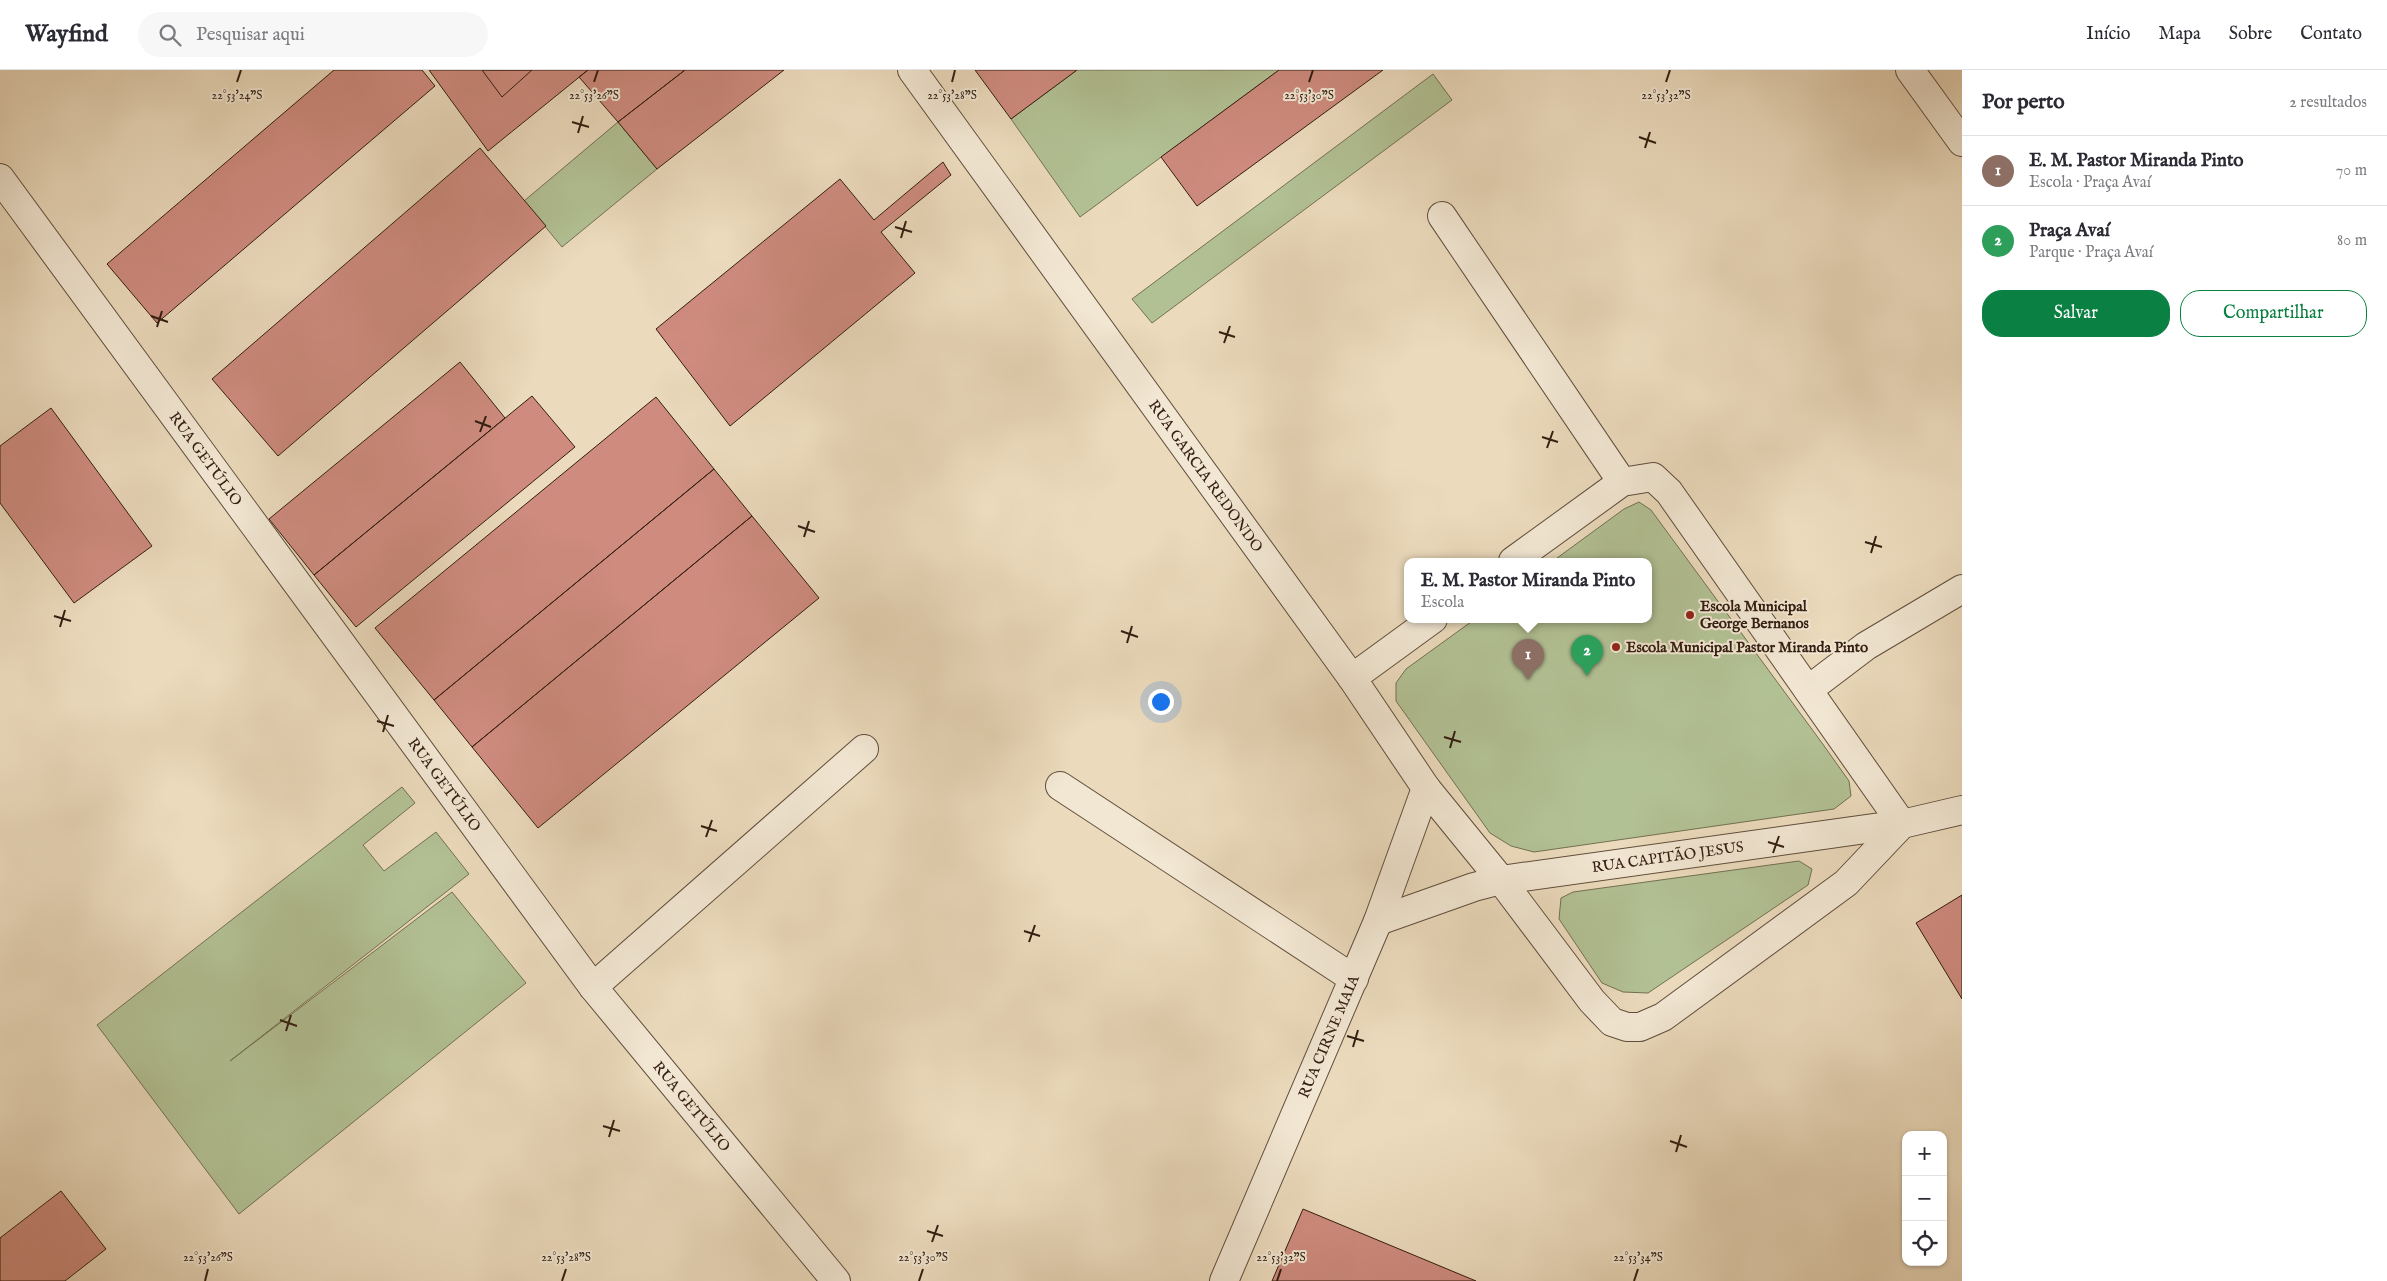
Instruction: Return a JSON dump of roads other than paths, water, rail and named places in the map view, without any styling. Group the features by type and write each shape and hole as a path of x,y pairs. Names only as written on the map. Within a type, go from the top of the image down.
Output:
{"street":[{"name":"RUA GARCIA REDONDO","path":"912,70 1352,678 1426,788 1612,1022 1627,1027 1640,1027 1664,1017 1846,883 1902,824"},
{"path":"1910,70 1962,142"},
{"name":"RUA GETÚLIO","path":"0,178 593,987 836,1281"},
{"path":"1442,216 1622,482"},
{"path":"1516,558 1622,482 1653,477 1669,492 1902,824"},
{"path":"1808,690 1866,646 1962,589"},
{"path":"1352,678 1428,623"},
{"path":"593,987 864,749"},
{"path":"1060,786 1354,979"},
{"name":"RUA CIRNE MAIA","path":"1224,1281 1378,921 1426,788"},
{"name":"RUA CAPITÃO JESUS","path":"1378,921 1474,887 1501,880 1902,824 1962,810"}],"place":[{"name":"Escola Municipal George Bernanos","path":"1690,615"},
{"name":"Escola Municipal Pastor Miranda Pinto","path":"1616,647"},
{"name":"Praça Avaí","path":"1587,676"},
{"name":"E. M. Pastor Miranda Pinto","path":"1528,680"}]}
